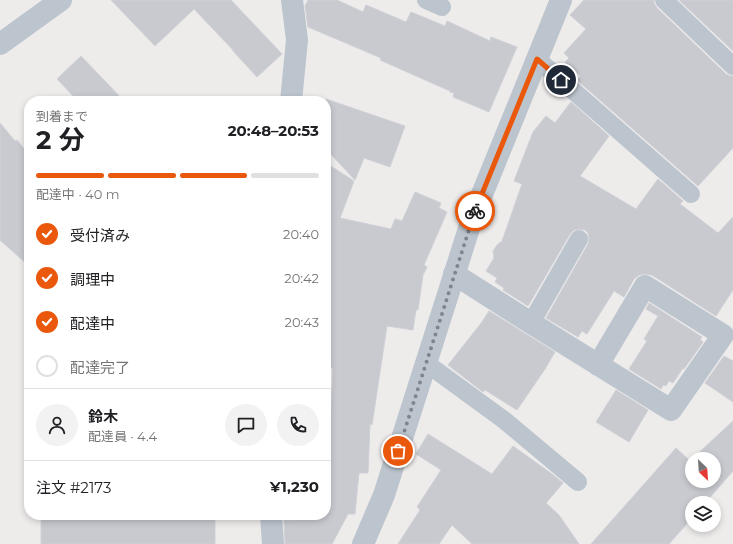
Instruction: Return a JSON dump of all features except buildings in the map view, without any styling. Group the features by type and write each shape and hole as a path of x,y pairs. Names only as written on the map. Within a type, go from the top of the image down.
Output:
{"street":[{"path":"0,44 61,0"},
{"path":"291,96 297,40 292,0"},
{"path":"363,544 384,495 472,219 562,0"},
{"path":"454,274 671,410 723,335 644,286 598,364"},
{"path":"271,520 273,544"}],"lane":[{"path":"426,0 442,7"},
{"path":"664,0 733,66"},
{"path":"537,59 691,194"},
{"path":"531,323 580,239"},
{"path":"426,363 504,420 578,482"}],"way so far":[{"path":"398,451 475,211"}],"route":[{"path":"475,211 537,59 561,80"}]}
